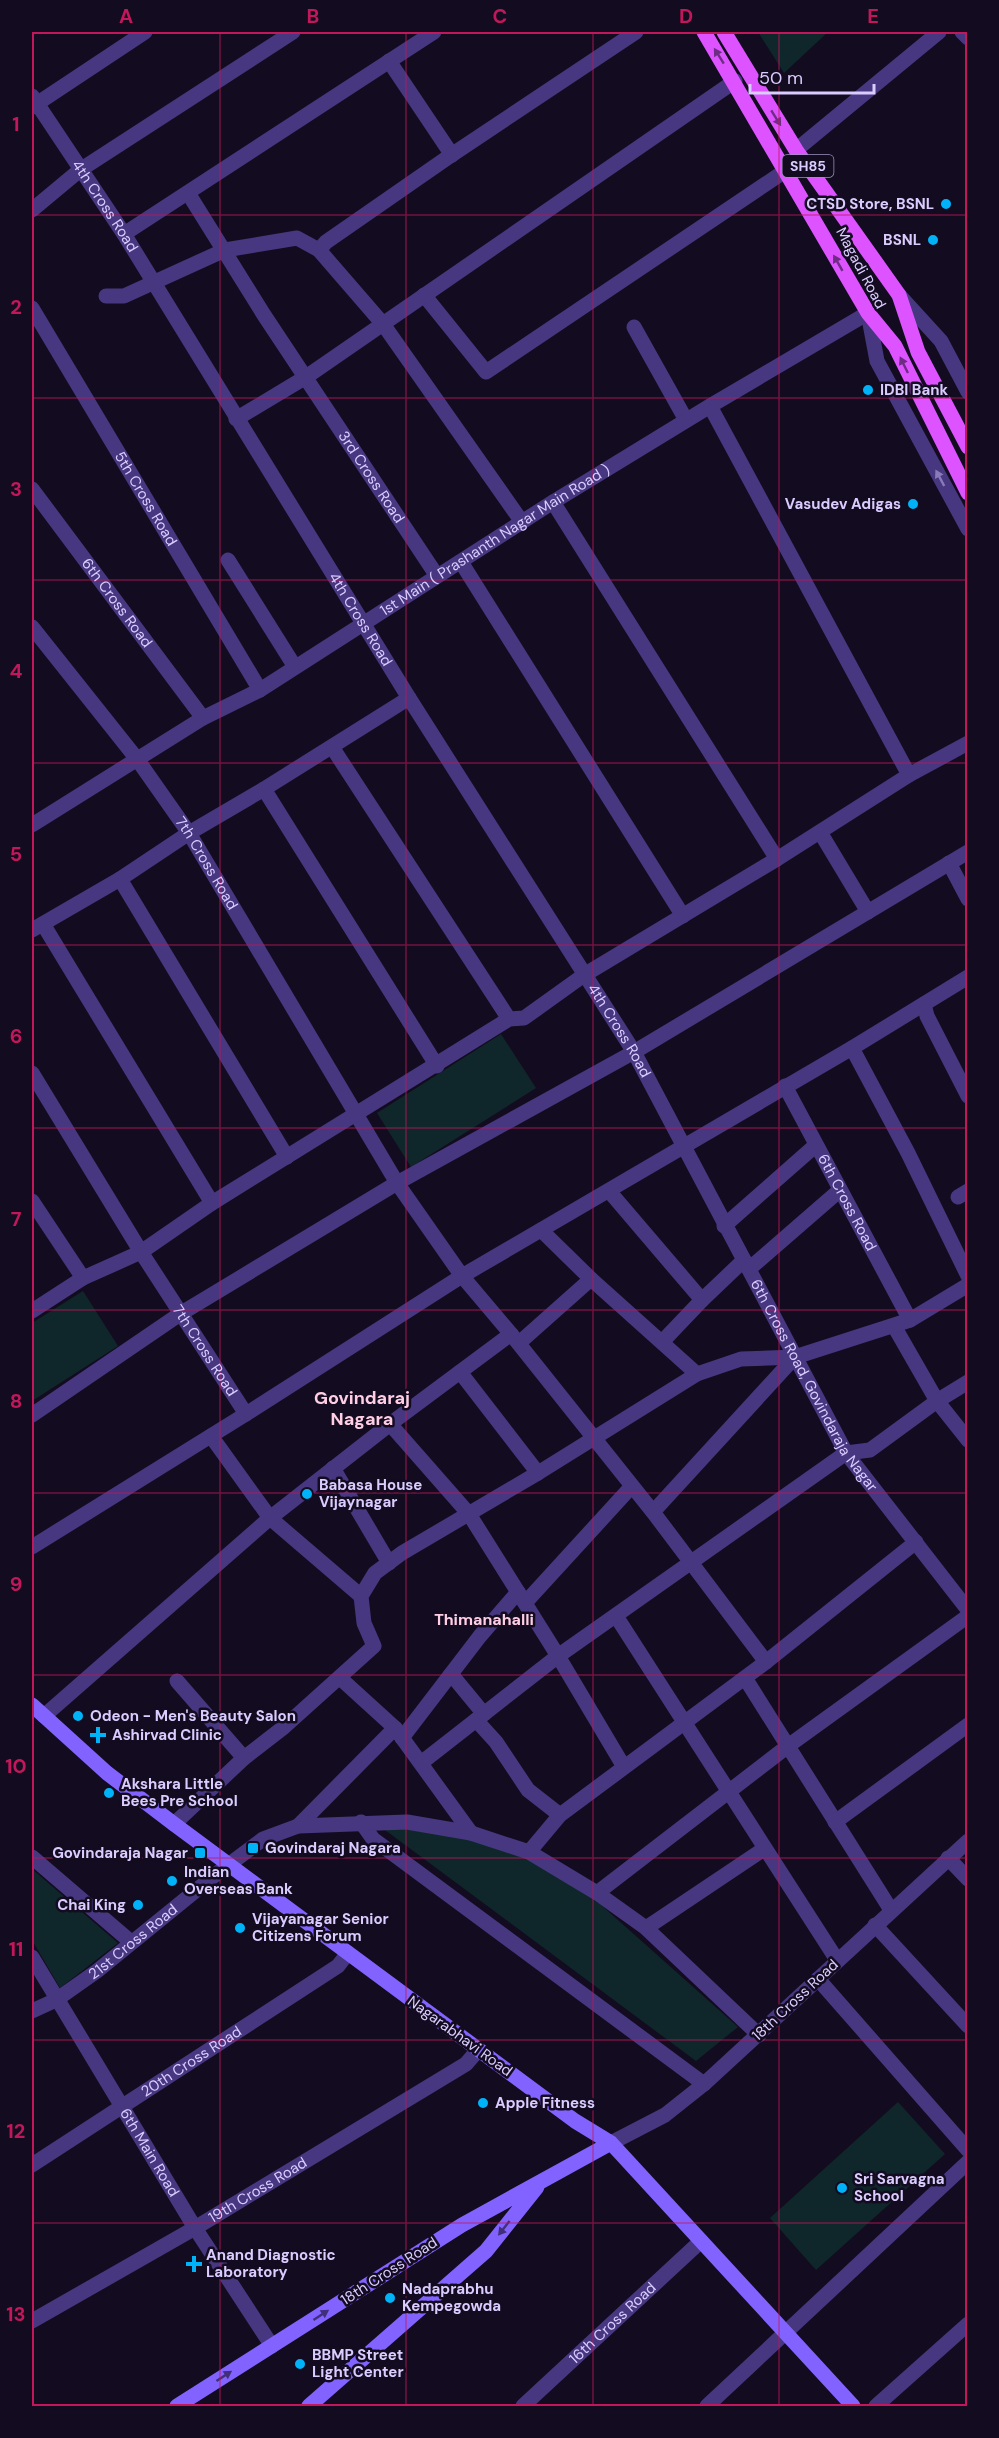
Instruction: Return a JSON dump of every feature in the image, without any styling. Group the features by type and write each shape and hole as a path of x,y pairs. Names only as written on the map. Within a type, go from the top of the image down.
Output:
{"main road":[{"name":"Magadi Road","path":"704,32 735,81 868,313"},
{"name":"Magadi Road","path":"724,32 796,150 899,295"},
{"name":"SH85","path":"899,295 918,352 968,447"},
{"name":"SH85","path":"868,313 895,346 968,493"},
{"name":"Nagarabhavi Road","path":"32,1705 107,1773 228,1865 575,2121 611,2143 854,2406"},
{"name":"18th Cross Road","path":"177,2406 462,2225 611,2143"},
{"path":"309,2406 486,2251 540,2183"}],"street":[{"path":"33,102 145,32"},
{"path":"32,210 80,170 293,32"},
{"path":"124,234 434,32"},
{"path":"319,250 326,242 452,154 636,32"},
{"path":"796,150 939,32"},
{"path":"962,32 968,38"},
{"path":"390,61 452,154"},
{"path":"236,419 306,377 735,81"},
{"name":"4th Cross Road","path":"33,102 124,234 409,698 634,1052 682,1145"},
{"path":"424,296 486,372 785,171"},
{"name":"3rd Cross Road","path":"188,193 264,315 437,576"},
{"path":"106,296 124,296 225,250 297,238 319,250 383,324 522,522"},
{"name":"Magadi Road","path":"899,295 941,340 968,392"},
{"name":"5th Cross Road","path":"32,308 260,690"},
{"name":"Magadi Road","path":"868,313 877,361 968,529"},
{"name":"1st Main ( Prashanth Nagar Main Road )","path":"32,825 203,718 260,690 553,502 686,420 868,313"},
{"path":"634,327 686,420"},
{"path":"710,406 909,776"},
{"name":"6th Cross Road","path":"32,489 203,718"},
{"path":"553,502 777,859"},
{"path":"228,560 295,667"},
{"path":"461,562 683,916"},
{"name":"7th Cross Road","path":"32,627 137,759 189,833 397,1183 462,1276 515,1338 692,1562 766,1662"},
{"path":"212,1203 37,927 120,879 189,833 333,747 409,698"},
{"path":"32,1311 83,1278 141,1252 212,1203 358,1115 509,1019 524,1018 584,975 777,859 909,776 968,743"},
{"path":"333,747 509,1019"},
{"path":"264,789 437,1066"},
{"path":"820,832 868,912"},
{"path":"32,1415 180,1314 397,1183 634,1052 968,852"},
{"path":"949,863 968,898"},
{"path":"120,879 287,1157"},
{"path":"32,1547 462,1276 609,1191 682,1145 852,1048 968,977"},
{"path":"924,1004 927,1016 968,1096"},
{"path":"852,1048 908,1154 968,1276"},
{"name":"7th Cross Road","path":"32,1073 141,1252 246,1414"},
{"name":"6th Cross Road","path":"785,1086 910,1320"},
{"name":"6th Cross Road, Govindaraja Nagar","path":"682,1145 846,1453 968,1610"},
{"path":"724,1226 816,1145"},
{"path":"662,1342 702,1300 840,1190"},
{"path":"609,1191 702,1300"},
{"path":"32,1201 83,1278"},
{"path":"541,1230 591,1279 698,1374"},
{"path":"44,1716 270,1518 390,1424 460,1372 515,1338 591,1279"},
{"path":"174,1824 244,1758 340,1678 374,1646 364,1623 361,1596 375,1573 402,1553 538,1473 698,1374 741,1359 795,1357 894,1326 910,1320 968,1285"},
{"path":"894,1326 937,1401 968,1440"},
{"path":"652,1512 795,1357"},
{"path":"460,1372 538,1473"},
{"path":"421,1762 558,1656 846,1453 870,1450 937,1401 968,1382"},
{"path":"390,1424 469,1514 624,1767"},
{"path":"211,1436 270,1518 361,1596"},
{"path":"333,1468 389,1563"},
{"path":"298,1826 398,1733 522,1598 632,1486"},
{"path":"529,1852 560,1815 766,1662 915,1542"},
{"path":"616,1616 837,1960"},
{"path":"597,1893 788,1746 968,1616"},
{"path":"451,1674 528,1790 560,1815"},
{"path":"340,1678 398,1733 471,1833"},
{"path":"745,1678 891,1910"},
{"path":"177,1681 244,1758"},
{"path":"835,1821 968,1725"},
{"path":"361,1822 373,1839 704,2084"},
{"path":"298,1826 407,1822 471,1833 529,1852 597,1893 646,1928 759,2035"},
{"name":"21st Cross Road","path":"32,2011 56,2000 96,1971 263,1839 298,1826"},
{"name":"18th Cross Road","path":"611,2143 665,2115 704,2084 874,1925 968,1841"},
{"path":"646,1928 764,1849"},
{"path":"32,1857 131,1942"},
{"path":"948,1858 968,1879"},
{"path":"874,1925 968,2026"},
{"name":"20th Cross Road","path":"32,2165 338,1966 348,1953"},
{"name":"6th Main Road","path":"32,1957 195,2228 272,2346"},
{"path":"818,1979 968,2150"},
{"name":"19th Cross Road","path":"32,2321 195,2228 466,2064 478,2050"},
{"path":"707,2406 968,2162"},
{"name":"16th Cross Road","path":"523,2406 701,2241"},
{"path":"876,2406 968,2324"}],"green space":[{"path":"758,32 828,32 784,73"},
{"path":"501,1034 536,1088 411,1167 377,1113"},
{"path":"83,1291 118,1346 32,1401 32,1323"},
{"path":"381,1827 457,1834 526,1857 600,1904 738,2027 696,2061"},
{"path":"32,1869 118,1943 60,1988 32,1940"},
{"path":"898,2102 945,2154 816,2270 770,2218"}],"place":[{"name":"CTSD Store, BSNL","path":"946,204"},
{"name":"BSNL","path":"933,240"},
{"name":"IDBI Bank","path":"868,390"},
{"name":"Vasudev Adigas","path":"913,504"},
{"name":"Babasa House Vijaynagar","path":"307,1494"},
{"name":"Odeon - Men's Beauty Salon","path":"78,1716"},
{"name":"Ashirvad Clinic","path":"98,1735"},
{"name":"Akshara Little Bees Pre School","path":"109,1793"},
{"name":"Govindaraj Nagara","path":"253,1848"},
{"name":"Govindaraja Nagar","path":"200,1853"},
{"name":"Indian Overseas Bank","path":"172,1881"},
{"name":"Chai King","path":"138,1905"},
{"name":"Vijayanagar Senior Citizens Forum","path":"240,1928"},
{"name":"Apple Fitness","path":"483,2103"},
{"name":"Sri Sarvagna School","path":"842,2188"},
{"name":"Anand Diagnostic Laboratory","path":"194,2264"},
{"name":"Nadaprabhu Kempegowda","path":"390,2298"},
{"name":"BBMP Street Light Center","path":"300,2364"}],"district":[{"name":"Govindaraj Nagara","path":"362,1408"},
{"name":"Thimanahalli","path":"484,1619"}]}
